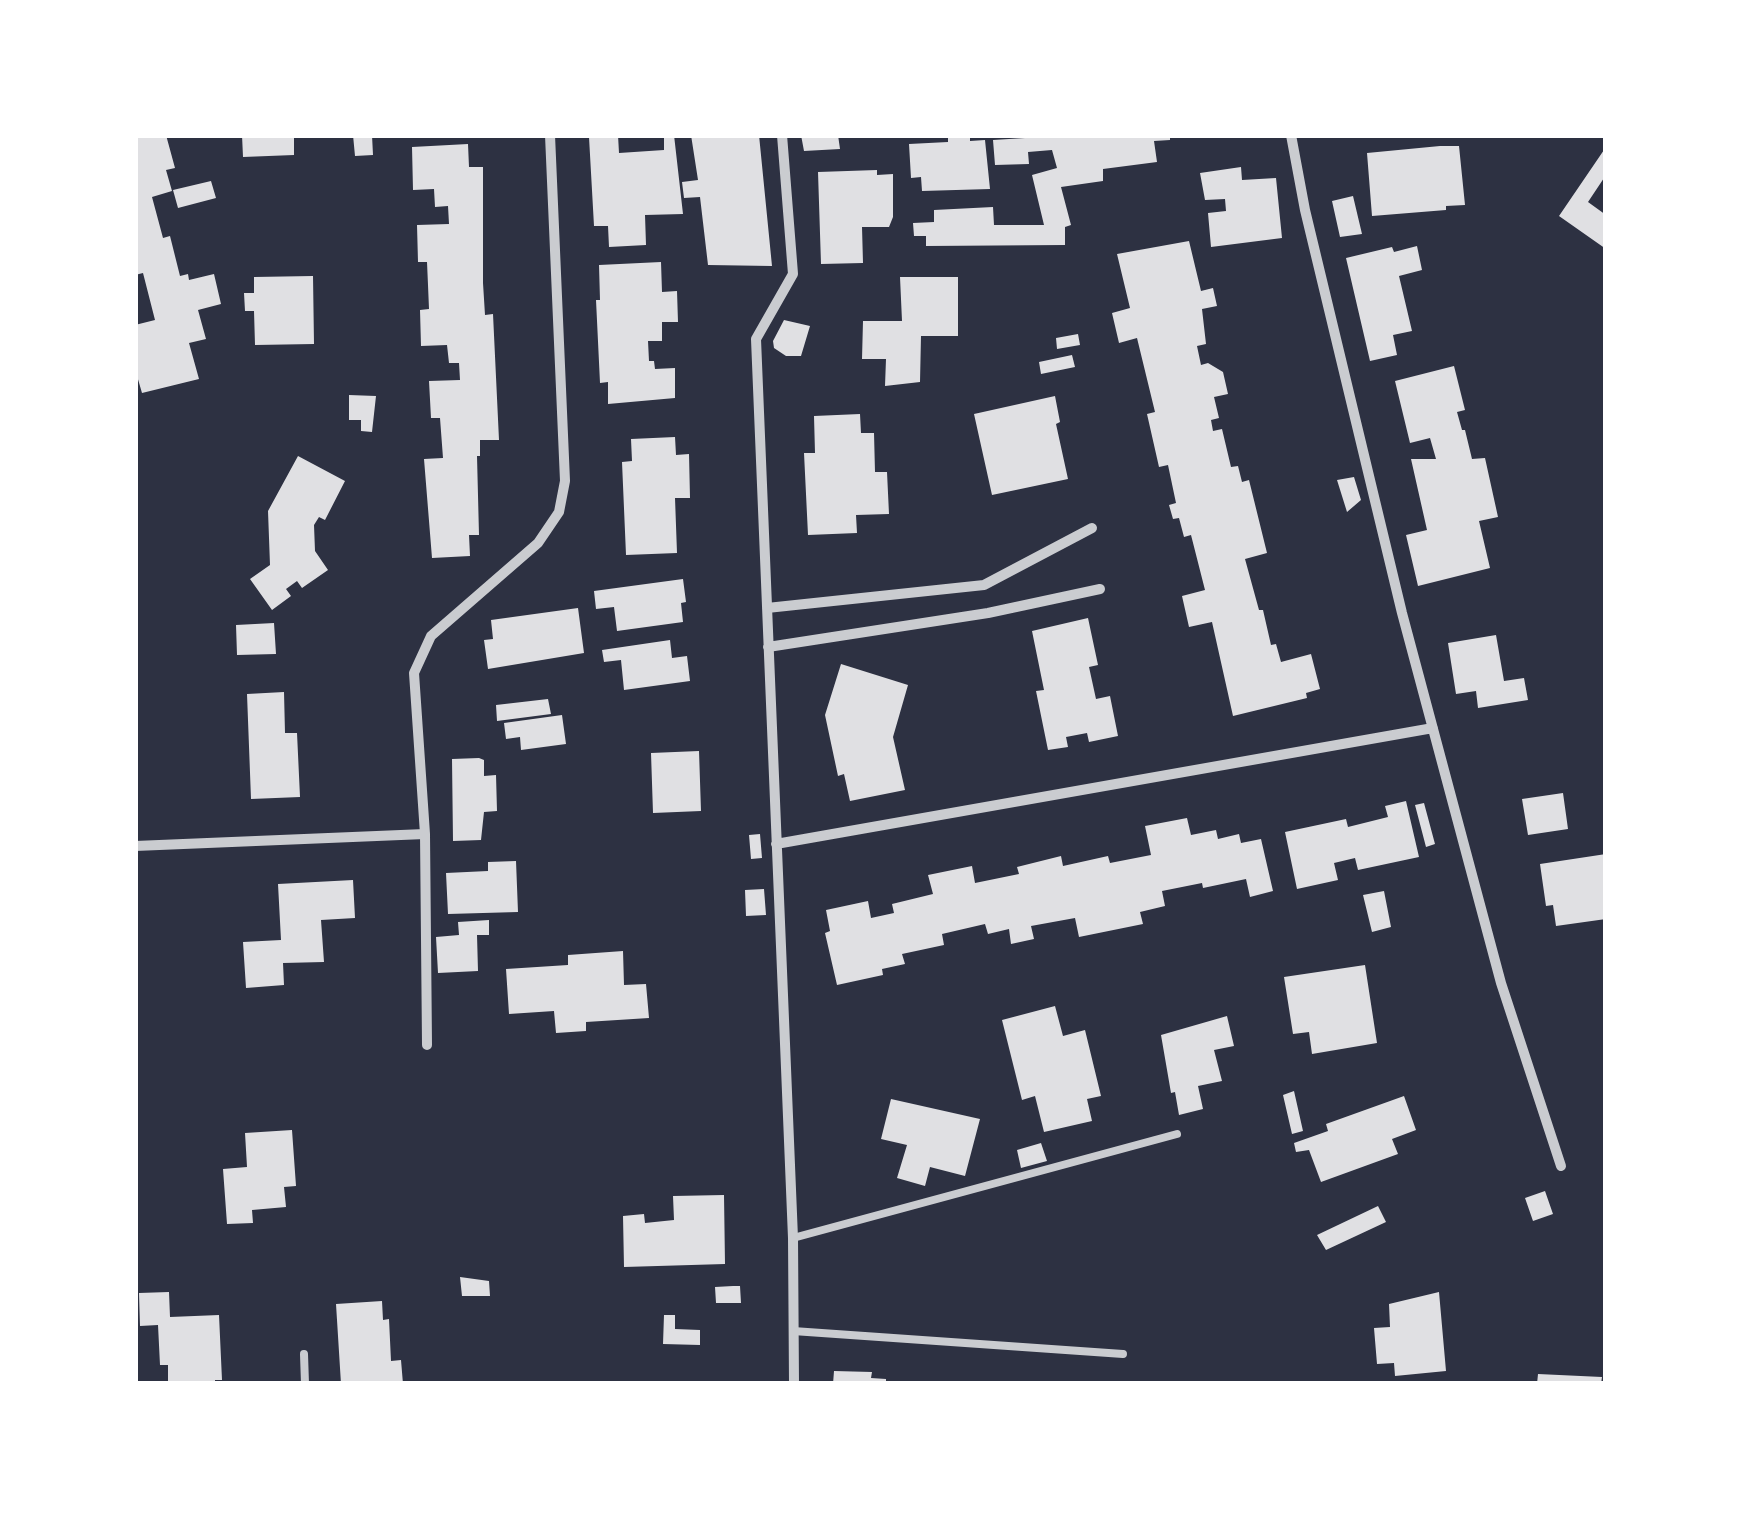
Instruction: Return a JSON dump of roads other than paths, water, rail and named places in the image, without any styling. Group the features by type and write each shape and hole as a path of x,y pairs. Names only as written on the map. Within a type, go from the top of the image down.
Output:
{"street":[{"path":"427,1045 425,834 414,673 430,636 538,543 559,512 565,481 550,135"},
{"path":"782,135 793,274 756,339 793,1238 794,1384"},
{"path":"1291,135 1305,210 1433,728 1501,983 1561,1166"},
{"path":"767,608 984,586 1092,528"},
{"path":"768,647 988,613 1100,589"},
{"path":"776,844 1433,728"},
{"path":"135,846 425,834"}],"lane":[{"path":"793,1238 1177,1134"},
{"path":"793,1330 1123,1354"},
{"path":"304,1354 305,1384"}]}
